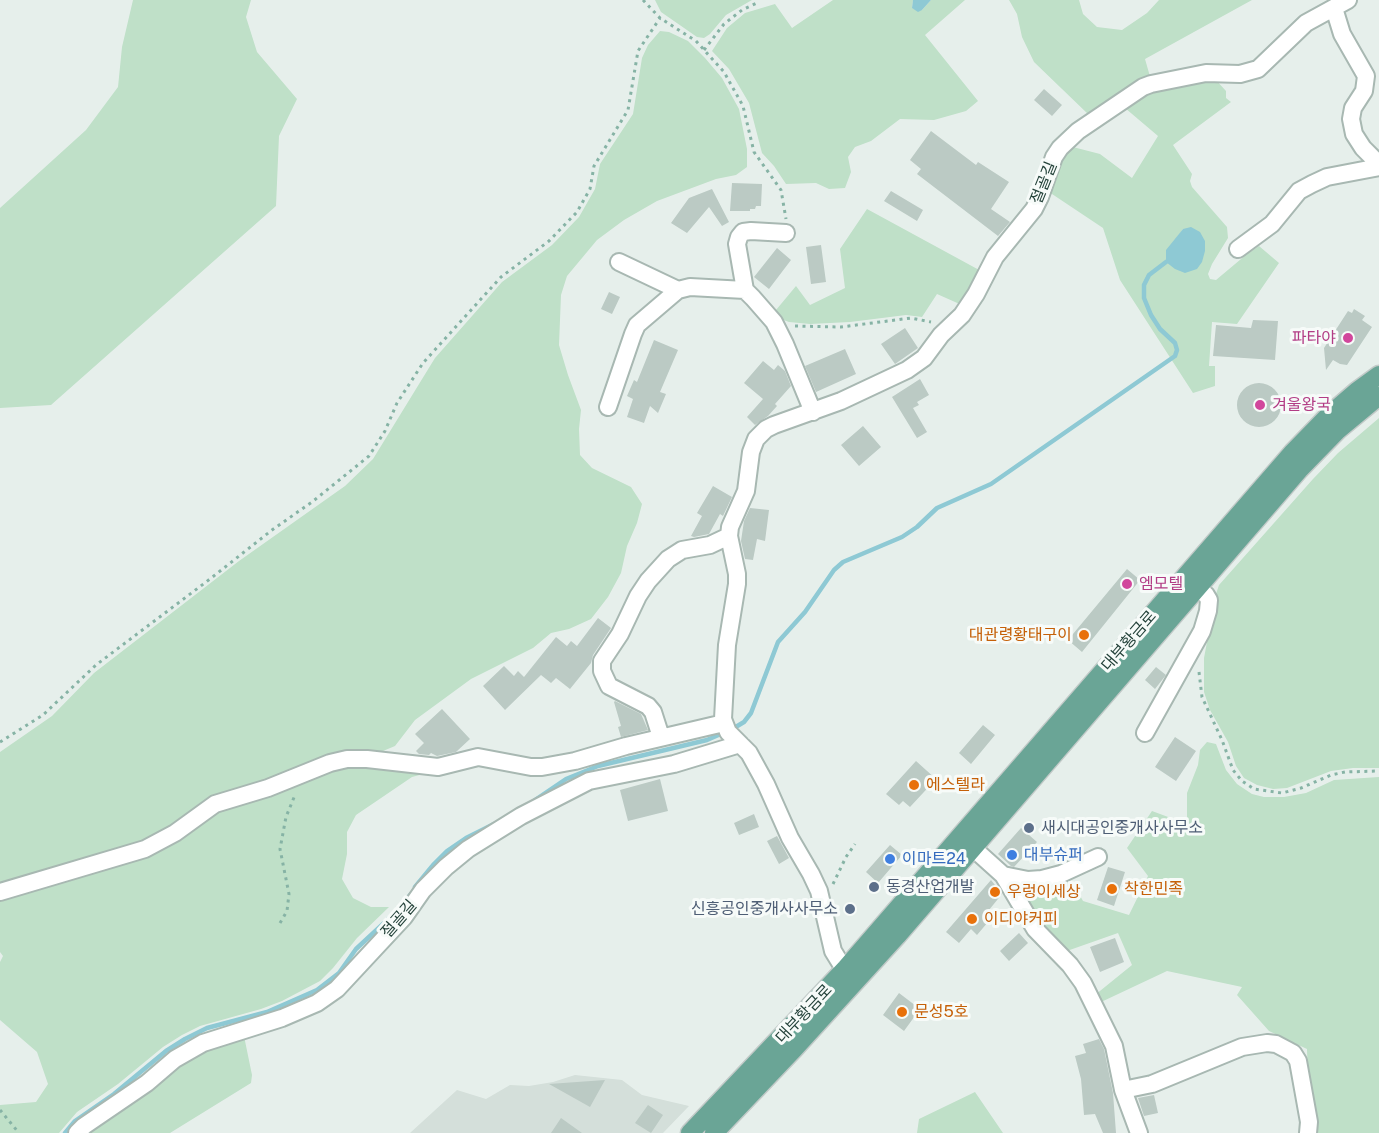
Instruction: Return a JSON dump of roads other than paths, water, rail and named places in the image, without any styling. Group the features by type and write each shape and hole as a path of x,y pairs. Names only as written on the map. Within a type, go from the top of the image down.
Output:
{"main road":[{"name":"대부황금로","path":"714,1133 794,1049 852,974 966,842 1293,452 1328,416 1379,375"},
{"name":"대부황금로","path":"966,842 1318,450 1379,396"},
{"name":"대부황금로","path":"690,1133 852,974"}],"lane":[{"path":"1341,4 1342,34 1366,76 1364,91 1353,108 1351,119 1354,134 1363,148 1379,161"},
{"name":"절골길","path":"729,536 730,527 746,491 756,439 766,429 842,401 917,364 924,358 976,294 1002,248 1034,208 1044,188 1048,168 1059,148 1078,131 1143,87 1151,84 1206,73 1240,74 1258,69 1306,23 1341,4"},
{"path":"1238,249 1272,224 1299,191 1327,177 1379,167"},
{"path":"786,233 743,232 737,244 745,290 774,322 813,412"},
{"path":"619,262 678,290"},
{"path":"608,407 637,325 678,290 690,287 745,290"},
{"path":"661,737 653,712 648,706 609,687 602,661 620,634 638,596 668,559 682,550 710,545 729,536 737,584 727,645 724,723 728,732 749,753 757,766 790,838 812,874 825,909 833,951 852,974"},
{"path":"1145,733 1202,631 1209,600 1197,587"},
{"path":"0,892 145,849 175,833 215,804 268,788 310,769 346,759 385,760 438,767 478,757 517,765 542,767 575,761 661,737 724,723"},
{"name":"절골길","path":"77,1133 147,1083 175,1059 203,1043 282,1018 316,1003 337,989 404,917 423,890 446,867 468,849 521,816 589,781 674,764 740,744"},
{"path":"966,842 1003,875 1035,929 1071,965 1083,983 1114,1046 1122,1090 1139,1133"},
{"path":"1003,875 1028,880 1042,879 1061,874 1098,857"},
{"path":"1122,1090 1152,1084 1242,1047 1276,1044 1285,1047 1298,1061 1309,1122 1308,1133"}],"water":[{"path":"913,0 931,0 918,12 912,8"},
{"path":"1191,227 1200,232 1205,241 1205,251 1197,269 1185,273 1166,262 1166,250 1183,229"}],"waterway":[{"path":"734,728 744,722 751,713 778,642 805,612 834,570 843,562 902,537 917,527 937,508 991,484 1175,356 1177,350 1175,343 1160,329 1144,298 1144,285 1149,275 1166,262"},
{"path":"535,800 566,779 598,766 707,740 723,733"},
{"path":"415,887 447,851 466,838 494,824"},
{"path":"65,1133 75,1121 185,1039 207,1028 267,1012 317,990 339,973 356,949 397,911 411,894"}],"place":[{"name":"파타야","path":"1348,338"},
{"name":"겨울왕국","path":"1260,405"},
{"name":"엠모텔","path":"1127,584"},
{"name":"대관령황태구이","path":"1084,635"},
{"name":"에스텔라","path":"914,785"},
{"name":"새시대공인중개사사무소","path":"1029,828"},
{"name":"대부슈퍼","path":"1012,855"},
{"name":"이마트24","path":"890,859"},
{"name":"동경산업개발","path":"874,887"},
{"name":"착한민족","path":"1112,889"},
{"name":"우렁이세상","path":"995,892"},
{"name":"신흥공인중개사사무소","path":"850,909"},
{"name":"이디야커피","path":"972,919"},
{"name":"문성5호","path":"902,1012"}]}
